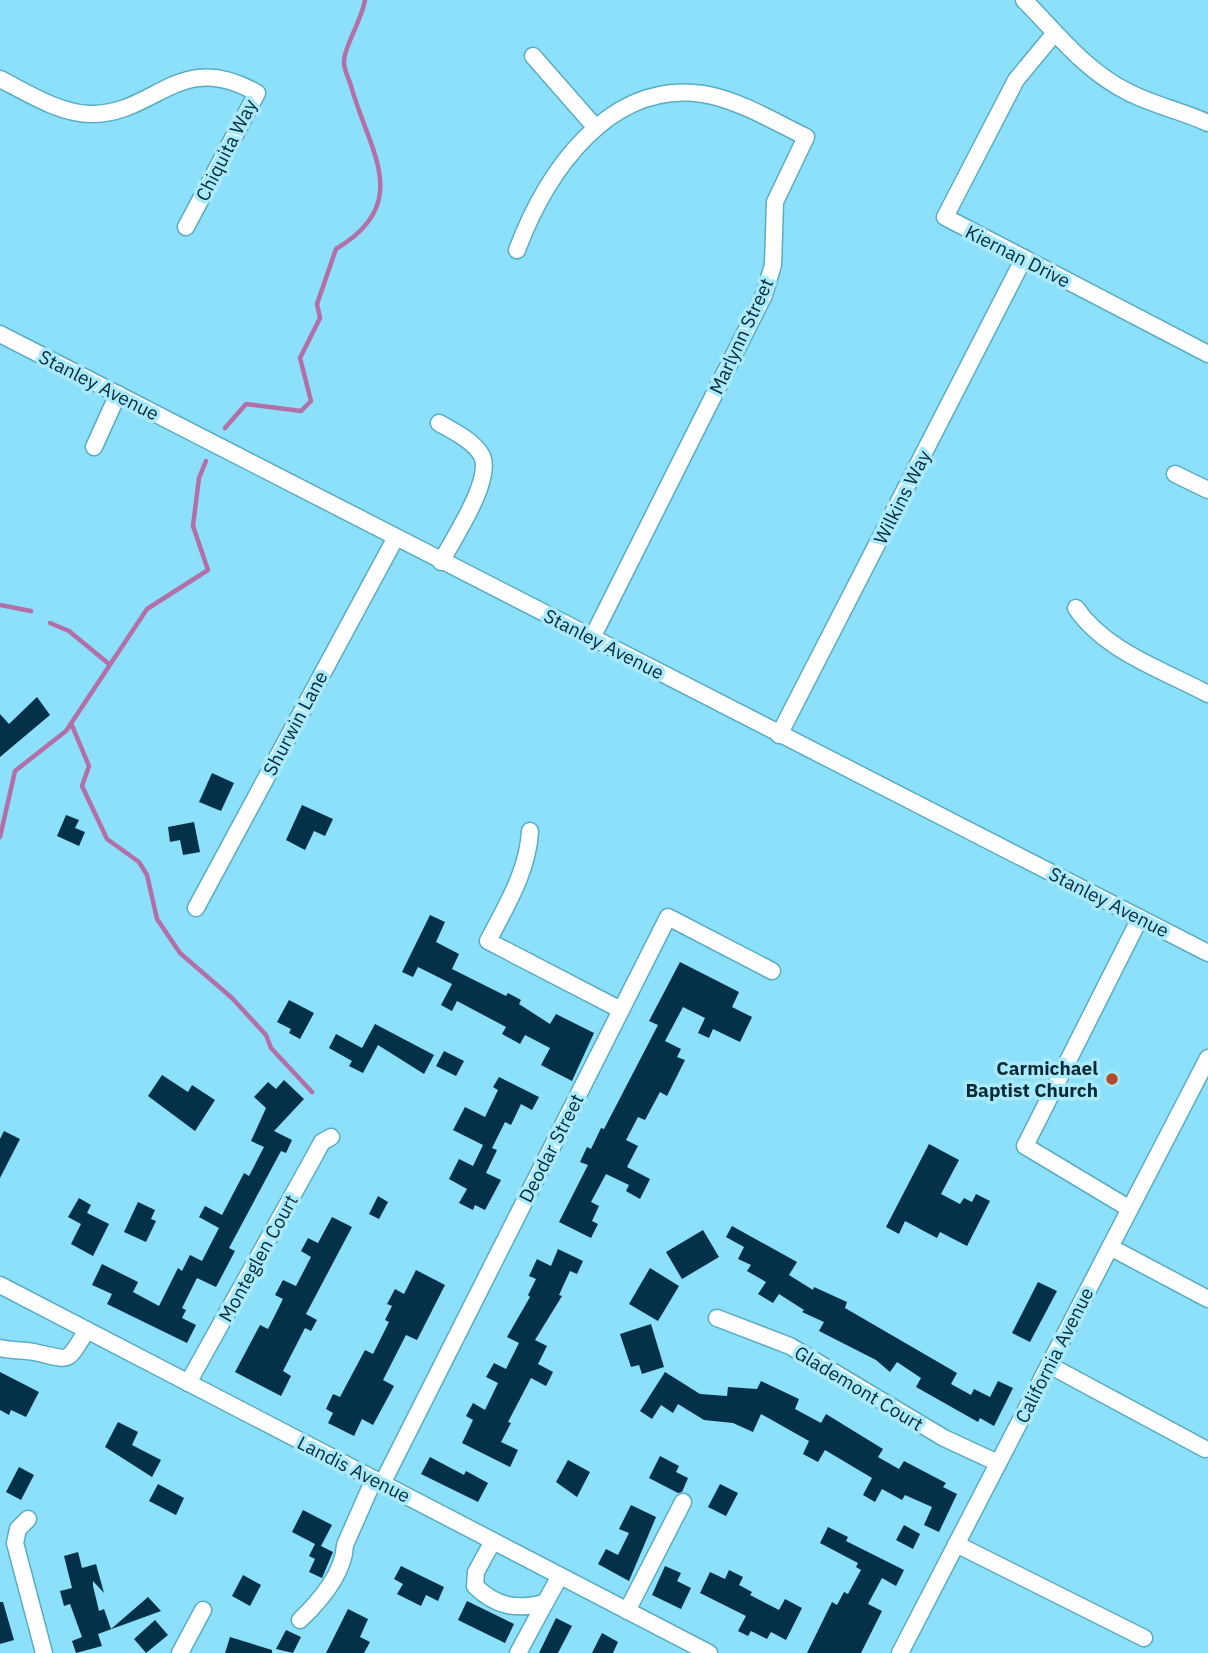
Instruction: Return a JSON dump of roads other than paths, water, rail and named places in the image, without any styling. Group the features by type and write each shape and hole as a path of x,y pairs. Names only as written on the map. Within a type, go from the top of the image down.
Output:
{"street":[{"path":"1024,0 1054,34 1107,80 1151,103 1208,123"},
{"name":"Kiernan Drive","path":"1054,34 1016,80 945,218 1208,354"},
{"path":"533,56 596,128"},
{"name":"Chiquita Way","path":"0,79 53,106 83,113 123,109 159,90 188,79 229,81 257,93 186,227"},
{"name":"Marlynn Street","path":"517,250 533,209 552,177 596,128 615,114 645,99 667,94 700,94 741,106 806,137 775,202 773,265 764,295 592,638"},
{"name":"Wilkins Way","path":"779,736 1024,258"},
{"name":"Stanley Avenue","path":"0,334 779,736 1208,953"},
{"path":"93,447 118,394"},
{"path":"439,423 462,436 481,454 485,467 480,488 442,562"},
{"path":"1175,474 1208,490"},
{"name":"Shurwin Lane","path":"196,908 395,539"},
{"path":"1076,608 1092,628 1109,642 1208,694"},
{"path":"530,831 527,859 519,880 488,941 621,1010"},
{"name":"Deodar Street","path":"300,1620 329,1586 345,1555 345,1545 668,917 772,971"},
{"path":"1129,1209 1025,1146 1140,918"},
{"name":"California Avenue","path":"900,1653 1208,1058"},
{"name":"Monteglen Court","path":"188,1383 322,1142 331,1137"},
{"path":"1110,1247 1208,1299"},
{"name":"Landis Avenue","path":"1,1289 87,1330 709,1653"},
{"name":"Glademont Court","path":"717,1318 790,1346 944,1438 998,1463"},
{"path":"0,1348 32,1351 62,1360 70,1357 87,1330"},
{"path":"1049,1365 1205,1449"},
{"path":"627,1611 683,1502"},
{"path":"28,1518 18,1529 15,1543 44,1653"},
{"path":"493,1541 476,1572 475,1586 496,1604 513,1607 545,1604"},
{"path":"956,1544 1143,1638"},
{"path":"518,1653 560,1576"},
{"path":"180,1653 202,1609"}],"waterway":[{"path":"225,428 246,404 301,411 311,401 300,358 320,318 317,304 336,249 360,231 374,213 380,194 380,175 344,63 347,47 365,0"},
{"path":"0,837 15,771 66,731 147,609 208,570 193,526 199,478 206,461"},
{"path":"0,605 31,611"},
{"path":"50,623 69,631 109,664"},
{"path":"71,723 89,766 82,786 107,839 139,862 147,875 157,919 180,953 232,998 266,1035 271,1048 312,1092"}],"place":[{"name":"Carmichael Baptist Church","path":"1112,1079"}]}
